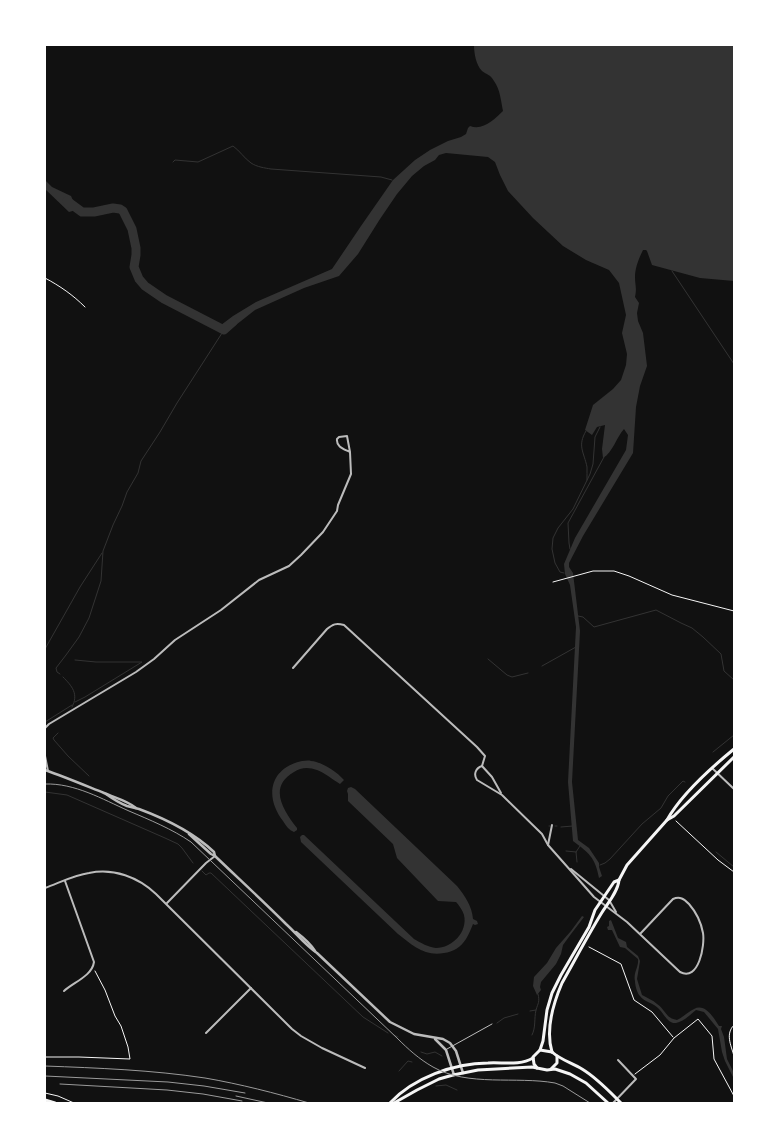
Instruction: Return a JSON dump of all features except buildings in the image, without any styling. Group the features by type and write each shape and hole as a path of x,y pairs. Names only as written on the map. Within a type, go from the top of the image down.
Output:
{"main road":[{"path":"392,1103 396,1097 427,1076 475,1063 524,1062 534,1057 544,1041 547,1010 552,993 589,927 600,902 631,860 667,820 689,791 734,749"},
{"path":"667,820 674,816 734,757"},
{"path":"618,880 618,886 562,982 548,1030 552,1052 590,1074 621,1103"},
{"path":"540,1050 552,1052"},
{"path":"550,1070 557,1063 556,1056"},
{"path":"534,1057 534,1064 537,1068"},
{"path":"392,1103 439,1079 454,1075 478,1070 537,1068 562,1071 578,1078 595,1090 608,1103"},
{"path":"45,1100 53,1103"}],"street":[{"path":"45,728 145,666 175,640 221,610 259,580 289,566 295,561 322,532 337,510 351,474 350,452 347,436 339,437 337,444 350,452"},
{"path":"294,668 326,629 337,623 344,625 470,740 485,756 482,766 476,771 475,776 477,780 502,794"},
{"path":"45,756 46,771 106,794 117,802 138,808 173,824 189,834 215,856 294,932 308,948 317,954 390,1022 406,1031 443,1039 450,1043 458,1057 463,1073"},
{"path":"482,766 492,777 502,794 542,834 548,845 600,902 616,912 680,972 690,974 696,968 702,950 702,932 697,916 684,899 676,897 670,901 640,934"},
{"path":"712,768 734,789"},
{"path":"548,845 552,826"},
{"path":"166,904 215,856"},
{"path":"567,866 609,900 616,912"},
{"path":"45,888 88,873 98,872 118,873 144,884 288,1025 322,1048 365,1068"},
{"path":"64,991 86,975 92,969 94,962 65,880"},
{"path":"206,1033 251,988"},
{"path":"434,1038 446,1050 454,1075"},
{"path":"613,1103 636,1079 618,1060"}],"lane":[{"path":"446,1050 492,1024"}],"path":[{"path":"45,278 64,289 85,307"},
{"path":"553,582 593,571 614,571 672,595 734,611"},
{"path":"676,821 718,860 734,872"},
{"path":"589,947 622,964 634,1000 652,1012 674,1038"},
{"path":"45,1057 130,1059 121,1026 98,976 92,969"},
{"path":"633,1076 660,1055 674,1038 698,1019 712,1036 714,1059 734,1096"},
{"path":"702,1024 706,1021"},
{"path":"734,1025 728,1034 734,1056"},
{"path":"45,1093 74,1103"}],"shaded area":[{"path":"474,45 734,45 734,281 700,278 652,265 647,251 643,250 636,270 635,297 639,303 638,321 643,333 647,366 640,386 636,407 633,453 569,563 573,573 580,631 572,782 578,840 589,848 599,863 602,876 599,878 593,860 573,841 568,782 576,627 570,585 565,574 564,564 575,538 626,450 628,435 624,429 603,458 602,449 605,425 597,427 592,435 585,430 593,405 621,380 626,365 627,354 622,333 626,315 619,283 609,270 586,260 563,246 533,218 508,191 495,162 488,157 446,153 439,155 412,176 397,194 358,254 339,276 304,288 255,310 227,332 221,325 256,302 332,269 393,180 415,160 430,150 466,134 470,126 484,126 503,111 496,84 478,66"},
{"path":"45,180 52,187 71,196 76,210 69,212 45,189"},
{"path":"302,761 324,765 344,780 340,784 320,771 308,768 297,770 286,778 280,792 280,799 287,814 297,828 294,832 286,826 277,812 273,802 273,784 283,770"},
{"path":"351,787 457,886 465,897 470,905 473,919 478,924 473,924 466,939 456,949 451,952 437,954 425,952 414,946 398,934 301,842 300,837 304,835 414,939 427,946 436,948 448,945 458,938 465,921 460,906 456,902 438,901 397,858 393,844 348,801 347,791"},
{"path":"582,916 584,917 563,945 556,964 541,982 541,990 537,995 533,986 534,977 547,963 556,948"},
{"path":"611,920 618,938 626,942 627,947 638,956 640,961 637,979 642,995 660,1006 673,1019 677,1020 694,1009 702,1008 709,1012 719,1026 722,1026 727,1059 734,1073 734,1079 722,1052 718,1029 704,1012 696,1010 687,1018 673,1023 657,1007 639,995 635,978 638,959 625,948 620,947 612,930 608,930 607,927"}],"waterway":[{"path":"173,162 175,160 198,162 233,146 251,163 264,168 381,177 392,180"},
{"path":"67,201 82,212 94,212 113,208 123,211 132,229 136,248 134,267 139,279 145,286 164,299 224,330 233,322"},
{"path":"672,271 734,364"},
{"path":"60,674 56,668 79,637 89,618 101,581 103,551 127,492 138,473 141,461 224,330"},
{"path":"564,573 560,572 555,563 552,549 553,538 558,528 573,509 590,474 593,464 595,437 600,427"},
{"path":"586,431 583,436 582,449 587,467 587,480"},
{"path":"570,549 568,523 604,457"},
{"path":"45,649 80,587 102,553"},
{"path":"578,616 583,617 594,627 656,610 692,628 703,637 721,654 724,671 734,680"},
{"path":"542,666 576,647"},
{"path":"488,659 512,677 528,673"},
{"path":"75,660 142,662 75,702"},
{"path":"63,677 72,687 75,694 72,707"},
{"path":"45,722 72,705"},
{"path":"58,733 53,738 54,740 89,776"},
{"path":"713,752 734,735"},
{"path":"600,865 610,859 642,824 661,808 668,796 683,781 685,782"},
{"path":"45,792 67,795 178,844 193,863"},
{"path":"561,827 573,826"},
{"path":"577,862 576,852 580,846"},
{"path":"566,851 576,852"},
{"path":"716,852 734,867"},
{"path":"202,871 206,875 211,873 363,1017 388,1033"},
{"path":"532,1035 539,1001 538,994"},
{"path":"530,1011 536,1010"},
{"path":"497,1023 504,1018 518,1014"},
{"path":"394,1035 398,1037"},
{"path":"421,1052 427,1054 435,1052 442,1056"},
{"path":"399,1071 408,1061 412,1062"},
{"path":"436,1086 446,1085 457,1090"}],"tram line":[{"path":"45,784 56,784 78,789 161,825 191,842 405,1046 433,1067 461,1077 555,1083 590,1103"}],"railway":[{"path":"45,1066 185,1075 231,1083 309,1103"},
{"path":"45,1076 168,1082 245,1093"},
{"path":"60,1084 167,1090 242,1101"},
{"path":"236,1096 268,1103"}]}
